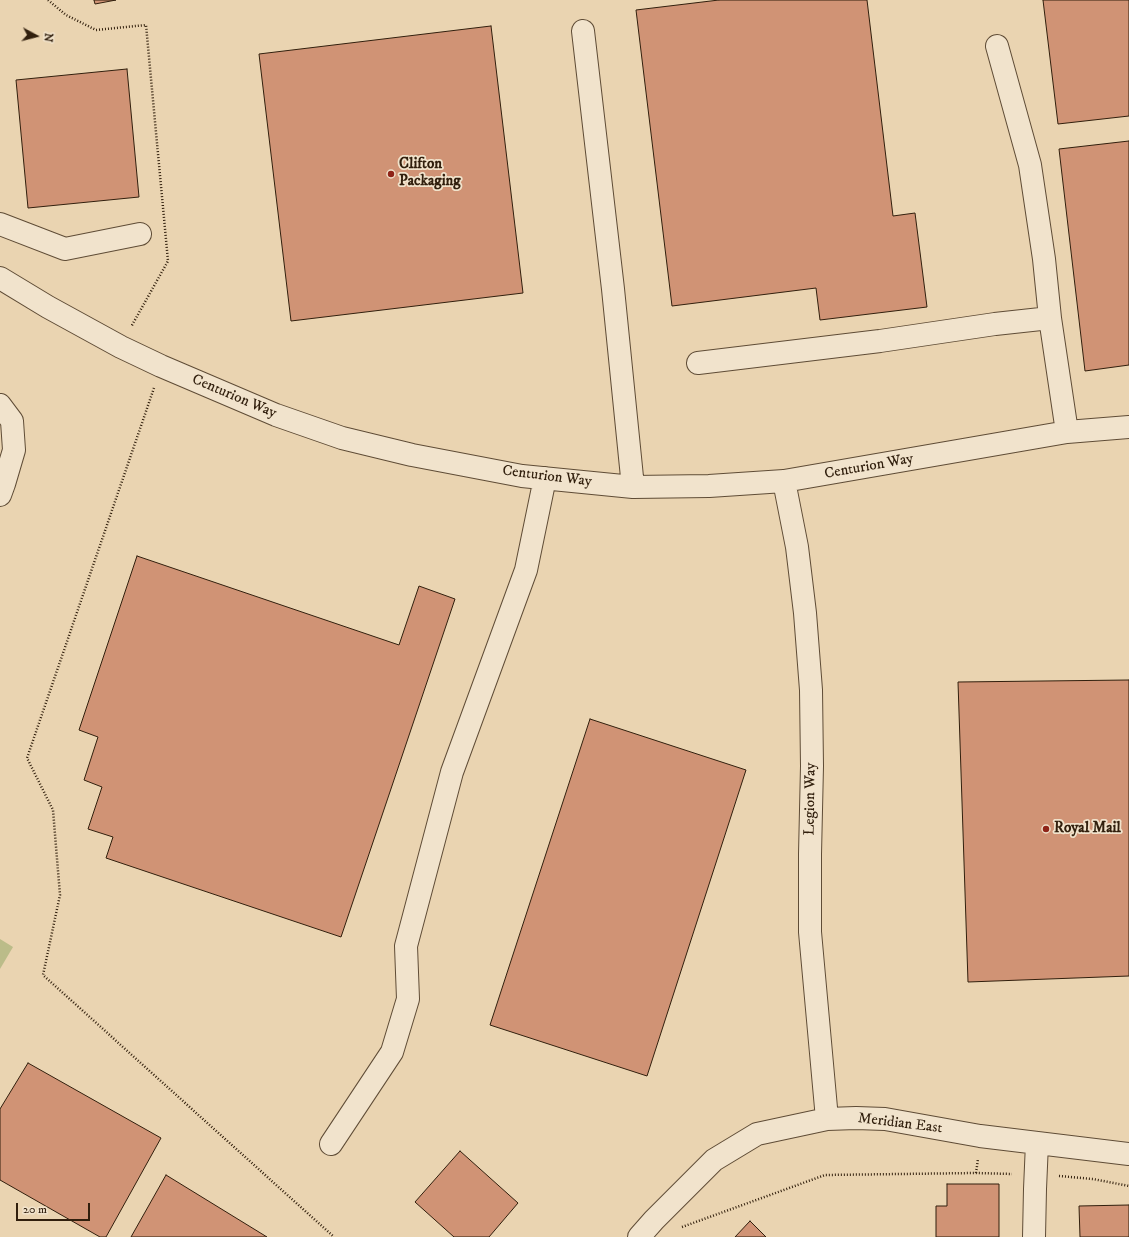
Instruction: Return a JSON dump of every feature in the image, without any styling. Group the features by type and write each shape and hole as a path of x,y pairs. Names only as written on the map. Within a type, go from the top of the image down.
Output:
{"street":[{"path":"583,31 634,487"},
{"path":"997,46 1030,165 1067,432"},
{"path":"0,224 65,249 140,234"},
{"name":"Centurion Way","path":"0,278 48,307 161,366 276,415 342,438 412,455 522,476 634,487 709,486 784,481 1067,432 1129,427"},
{"path":"698,363 1050,318"},
{"path":"0,405 12,421 14,450 0,495"},
{"path":"331,1144 392,1052 408,999 406,946 452,772 526,570 545,478"},
{"name":"Legion Way","path":"784,481 797,547 805,613 811,690 812,766 810,932 827,1119"},
{"name":"Meridian East","path":"639,1237 714,1160 757,1134 827,1119 856,1118 885,1120 980,1136 1129,1154"},
{"path":"1034,1237 1038,1143"}],"path":[{"path":"48,0 66,15 96,30 146,25 168,261 121,346"},
{"path":"161,366 28,758 53,810 60,895 43,975 334,1237"},
{"path":"680,1228 825,1175 976,1173 1036,1175 1093,1179 1129,1186"}],"green space":[{"path":"0,939 13,947 0,969"}],"building":[{"path":"94,0 116,0 95,4"},
{"path":"719,0 867,0 893,216 915,213 927,307 820,320 816,288 672,306 636,10"},
{"path":"1043,0 1129,0 1129,116 1058,124"},
{"name":"Clifton Packaging","path":"491,26 523,293 291,321 259,54"},
{"path":"127,69 139,197 28,208 16,80"},
{"path":"1129,141 1129,365 1085,371 1059,149"},
{"path":"137,556 399,645 419,586 455,599 341,937 106,858 113,837 88,829 102,787 84,780 98,737 79,730"},
{"name":"Royal Mail","path":"1129,680 1129,976 968,982 958,682"},
{"path":"590,719 746,770 647,1076 490,1025"},
{"path":"28,1063 161,1138 106,1237 100,1237 0,1180 0,1109"},
{"path":"460,1151 518,1203 489,1237 454,1237 415,1202"},
{"path":"166,1175 267,1237 131,1237"},
{"path":"947,1184 999,1184 999,1237 936,1237 936,1206 947,1206"},
{"path":"1129,1205 1129,1237 1080,1237 1079,1206"},
{"path":"750,1221 766,1237 735,1237"}],"place":[{"name":"Clifton Packaging","path":"391,174"},
{"name":"Royal Mail","path":"1046,829"}]}
